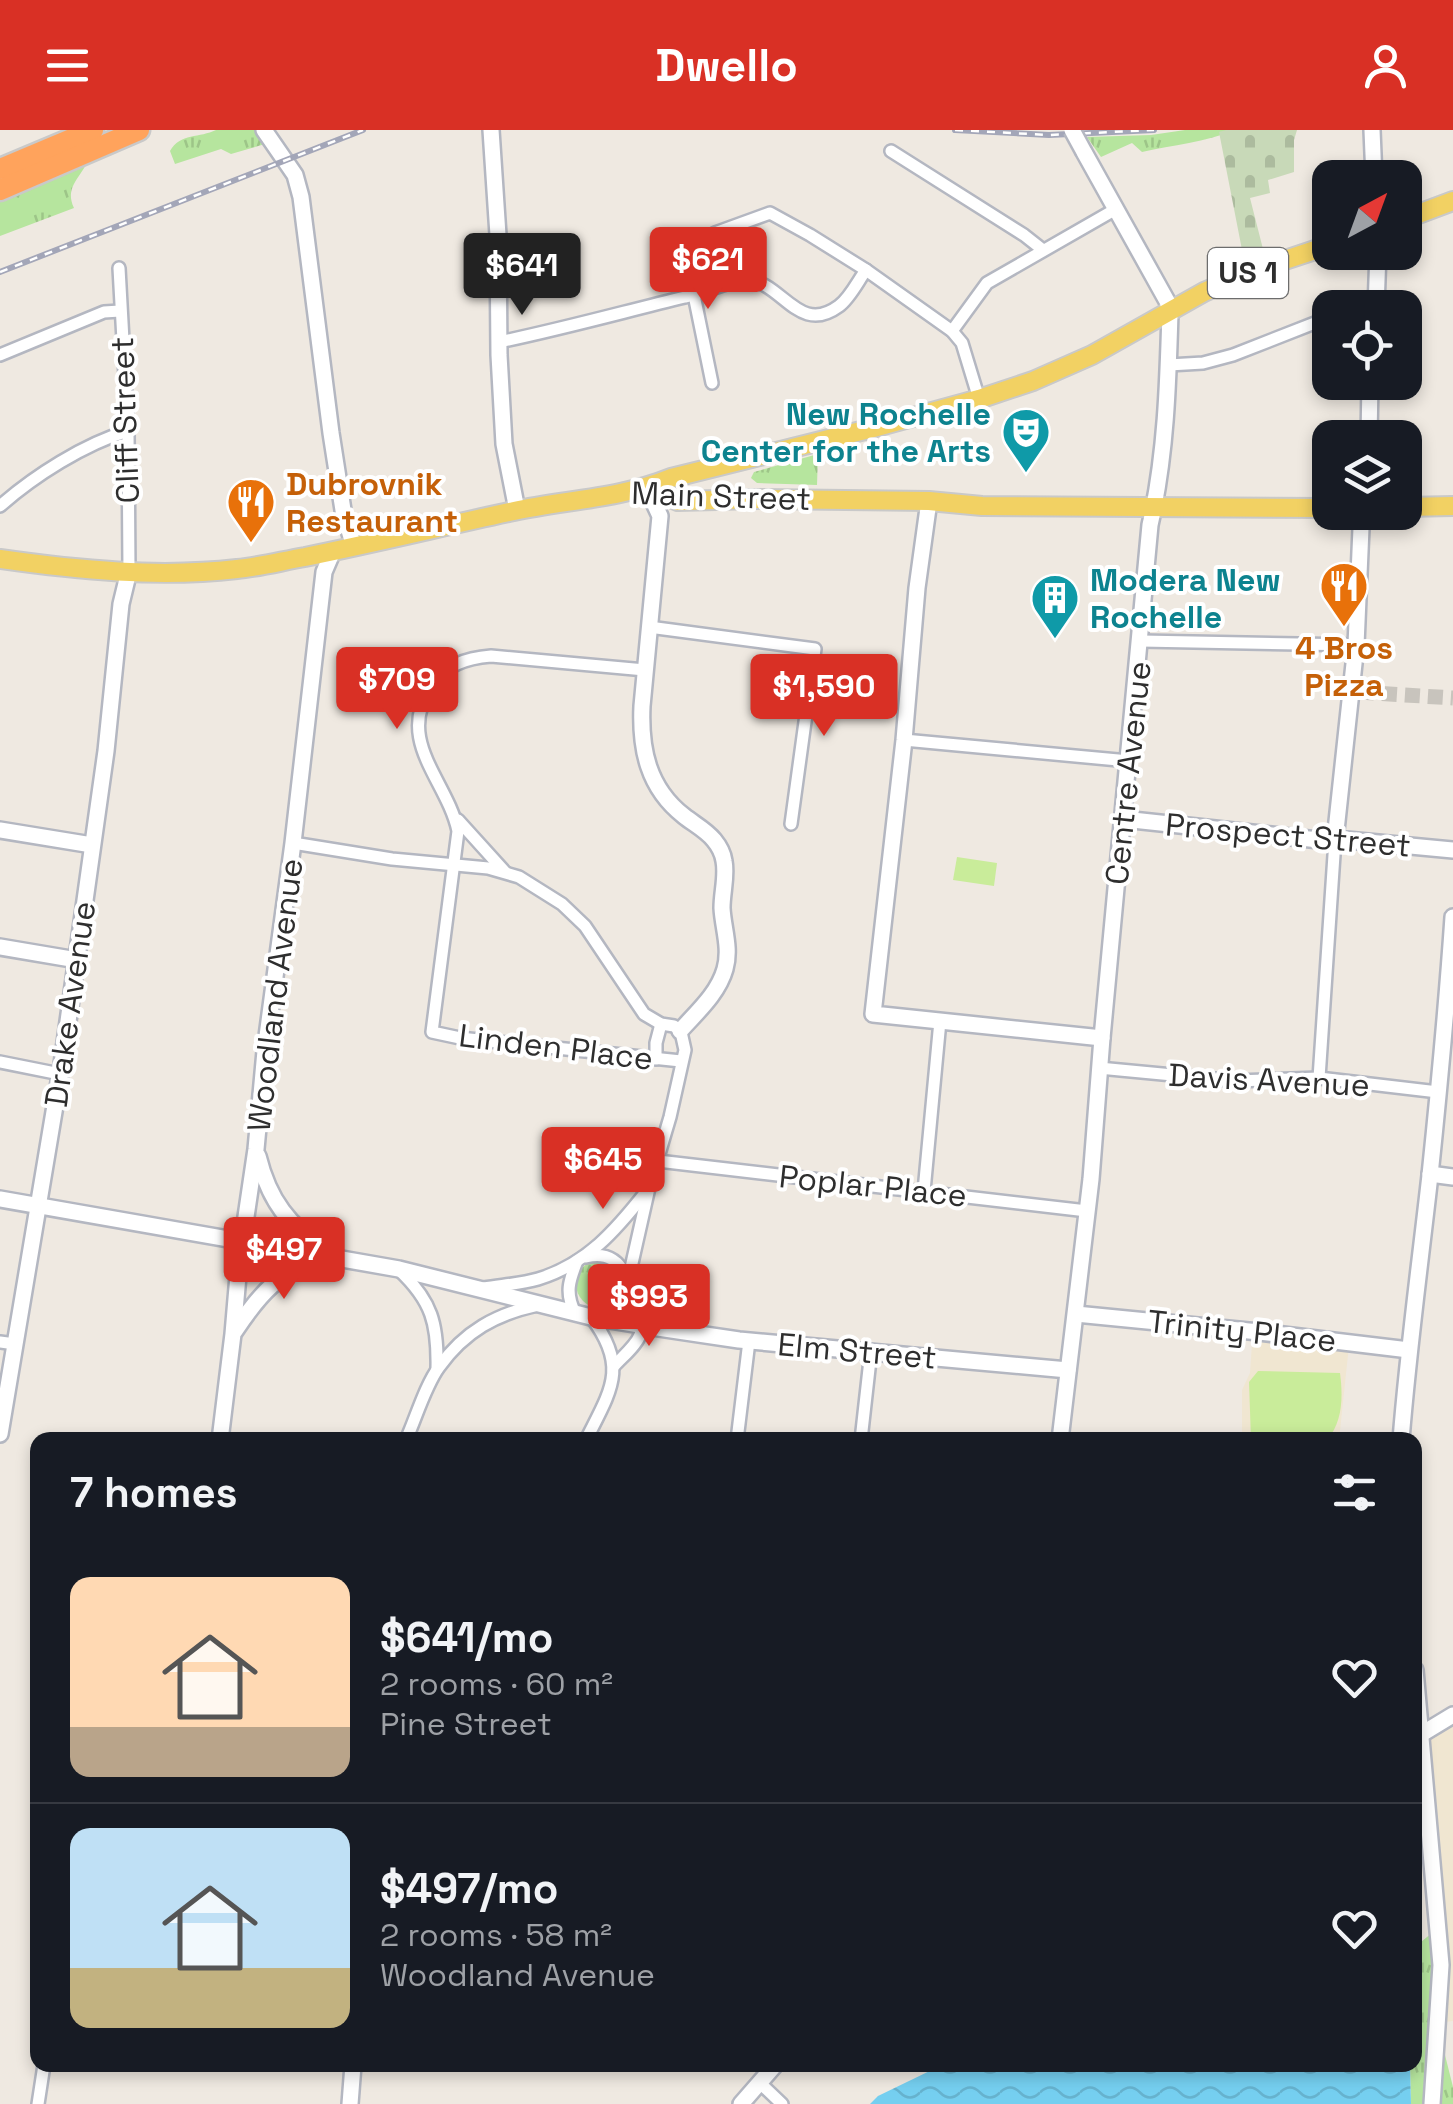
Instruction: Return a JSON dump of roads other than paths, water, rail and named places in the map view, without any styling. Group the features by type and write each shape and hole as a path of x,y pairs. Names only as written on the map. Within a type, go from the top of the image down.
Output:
{"highway":[{"path":"0,190 93,130"},
{"path":"0,170 44,162 139,130"}],"main road":[{"path":"1422,212 1453,200"},
{"name":"US 1","path":"647,488 671,478 978,399 1033,380 1092,355 1204,292 1312,251"},
{"path":"747,459 739,480 755,499"},
{"name":"Main Street","path":"0,559 129,571 240,569 517,510 647,488 678,501 1312,508"},
{"path":"1422,507 1453,506"}],"street":[{"path":"264,130 294,175 302,197 331,433 343,510 354,547"},
{"path":"491,130 504,444 517,510"},
{"name":"Centre Avenue","path":"1061,1432 1087,1210 1150,525 1166,418 1170,312 1167,300 1072,130"},
{"path":"1372,130 1373,160"},
{"path":"890,150 1043,250"},
{"path":"952,331 987,283 1116,209"},
{"path":"715,232 770,213 866,270 952,331 962,343 978,399"},
{"name":"Cliff Street","path":"119,268 128,430 129,571"},
{"path":"499,342 742,280 755,281 776,292 802,313 828,312 842,304 866,270"},
{"path":"694,295 712,383"},
{"path":"0,355 104,312 120,311"},
{"path":"1169,365 1203,363 1233,355 1312,324"},
{"path":"0,506 30,481 128,430"},
{"path":"647,488 660,516 640,731 649,770 668,802 714,840 725,864 725,969 717,988 680,1031"},
{"path":"929,501 874,1014 1102,1038"},
{"path":"1319,1078 1335,840 1356,692 1361,530"},
{"name":"Woodland Avenue","path":"221,1432 238,1264 256,1149 324,572 333,551"},
{"name":"Drake Avenue","path":"0,1434 8,1343 40,1206 60,1074 129,571"},
{"path":"649,627 816,650 791,824"},
{"path":"1141,641 1356,645"},
{"path":"453,866 458,831 455,817 429,766 417,731 418,712 439,676 462,662 491,656 644,670"},
{"path":"904,740 1129,761"},
{"path":"455,817 505,872"},
{"name":"Prospect Street","path":"1123,819 1453,850"},
{"path":"0,830 92,845"},
{"path":"293,843 468,865 505,872 532,884 586,926 644,1014 680,1031 685,1050 628,1280"},
{"name":"Linden Place","path":"453,866 432,1032 681,1061"},
{"path":"1402,1432 1450,1014 1453,918"},
{"path":"0,946 77,960"},
{"path":"924,1191 940,1022"},
{"path":"656,1060 661,1024"},
{"path":"0,1062 60,1074"},
{"name":"Davis Avenue","path":"1100,1068 1236,1081 1319,1078 1438,1092"},
{"path":"233,1334 268,1287 281,1276 327,1256 286,1219 268,1188 256,1149"},
{"name":"Poplar Place","path":"658,1161 1087,1210"},
{"path":"1430,1174 1453,1176"},
{"path":"590,1432 606,1400 614,1366 609,1345 569,1301 568,1284 582,1259 621,1224 649,1188"},
{"name":"Elm Street","path":"0,1199 399,1270 583,1315 641,1325 749,1341 1068,1370"},
{"path":"482,1289 539,1278 598,1254 608,1256 624,1270 641,1325 640,1338 614,1366"},
{"path":"399,1270 430,1308 436,1327 438,1368"},
{"path":"410,1432 438,1368 469,1336 500,1315 542,1304"},
{"name":"Trinity Place","path":"1076,1314 1409,1350"},
{"path":"739,1432 749,1341"},
{"path":"862,1432 871,1351"},
{"path":"1422,1734 1453,1716"},
{"path":"1422,1776 1441,1965 1432,2104"},
{"path":"38,2104 43,2072"},
{"path":"350,2104 352,2072"},
{"path":"741,2104 770,2072"},
{"path":"760,2083 782,2104"}],"water":[{"path":"928,2072 1410,2072 1411,2104 870,2104 878,2096"}],"tunnel":[{"path":"1359,692 1453,698"}],"railway":[{"path":"0,272 363,130"},
{"path":"955,130 1049,135 1154,130"}],"place":[{"name":"New Rochelle Center for the Arts","path":"1026,474"},
{"name":"Dubrovnik Restaurant","path":"251,544"},
{"name":"4 Bros Pizza","path":"1344,628"},
{"name":"Modera New Rochelle","path":"1055,640"}]}
